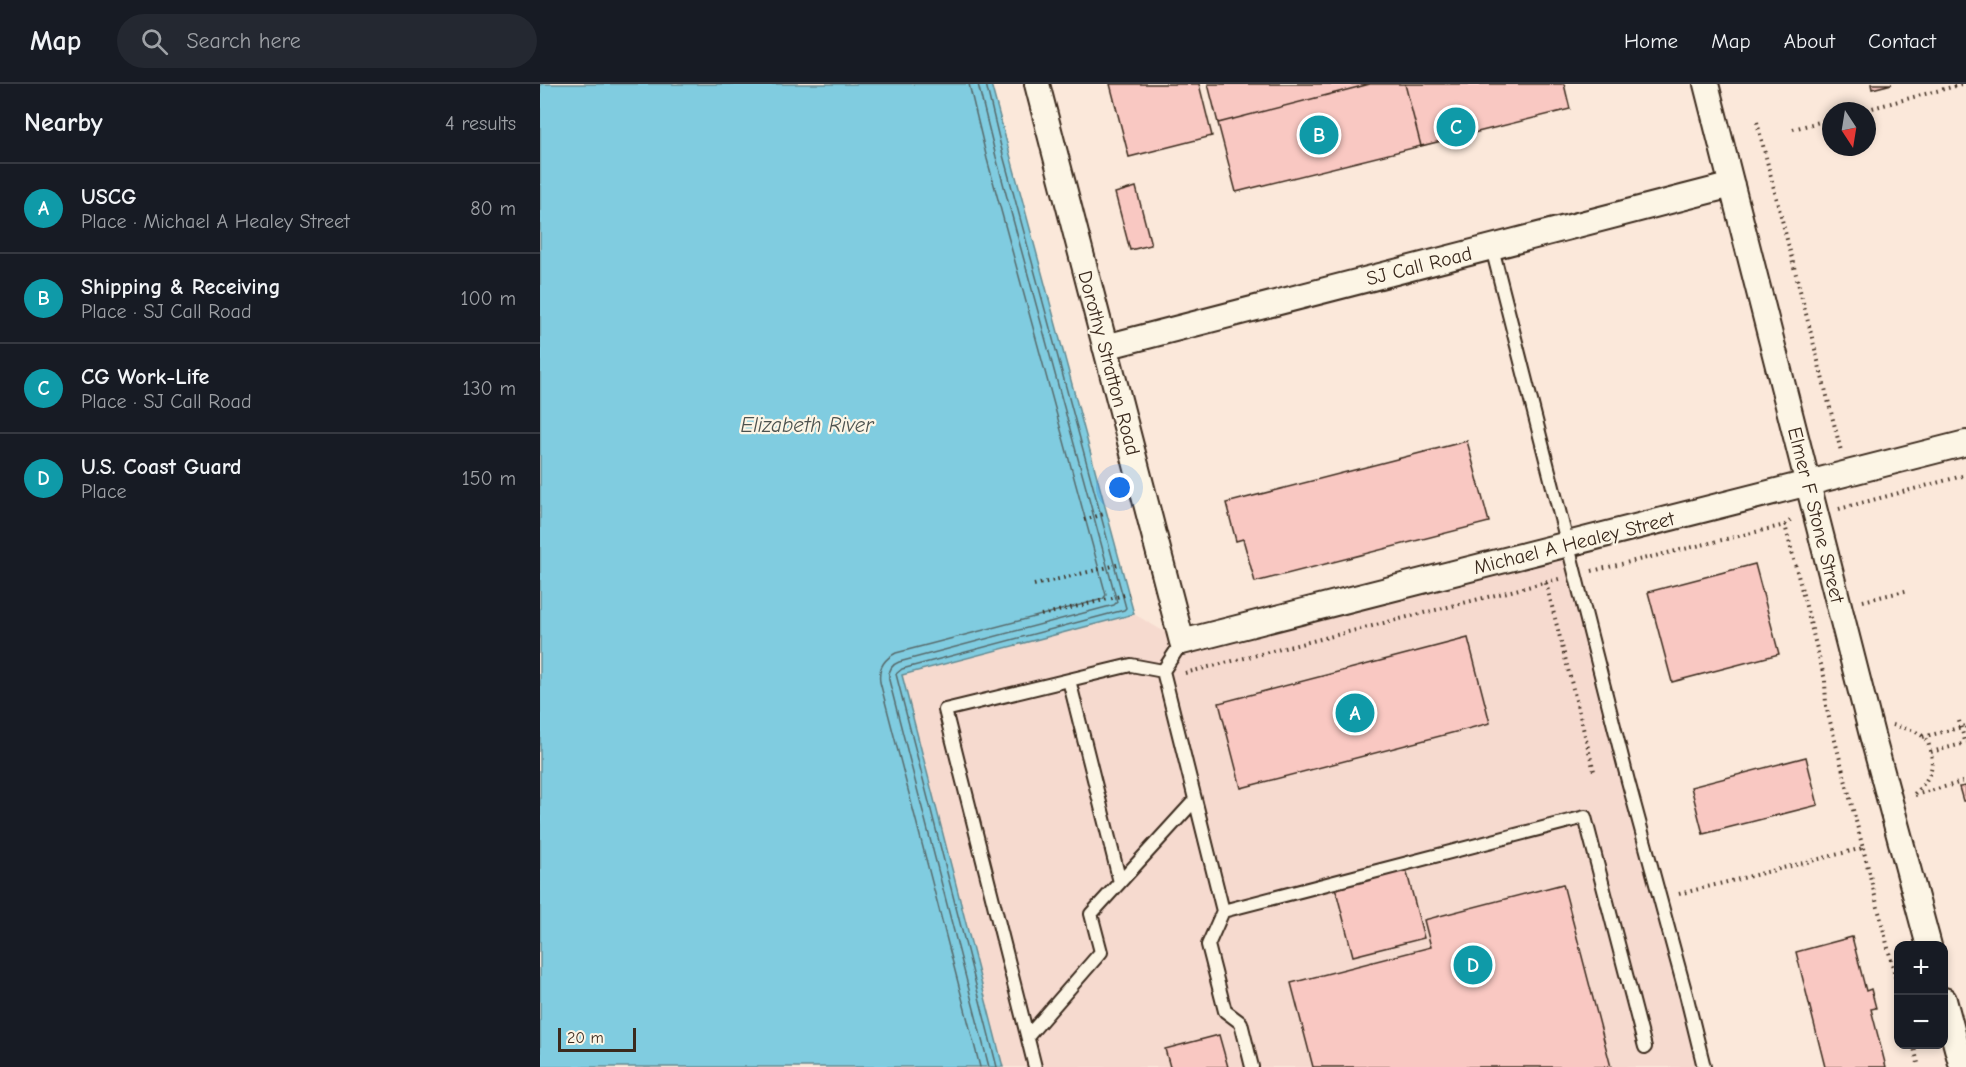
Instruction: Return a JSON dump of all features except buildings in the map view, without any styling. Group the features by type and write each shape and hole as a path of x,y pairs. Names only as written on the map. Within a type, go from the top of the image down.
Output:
{"street":[{"name":"Dorothy Stratton Road","path":"1037,84 1182,642"},
{"name":"Elmer F Stone Street","path":"1706,84 1839,607 1928,941"},
{"name":"SJ Call Road","path":"1105,347 1732,185"},
{"name":"Michael A Healey Street","path":"1182,642 1966,443"},
{"path":"1948,1015 1962,1067"}],"lane":[{"path":"1491,248 1704,1067"},
{"path":"1182,642 1164,675 1223,911 1208,945 1225,1011 1241,1023 1252,1067"},
{"path":"1035,1067 945,710 1131,664 1164,675"},
{"path":"1069,680 1120,882"},
{"path":"1028,1036 1101,952 1091,914 1195,800"},
{"path":"1223,911 1585,817 1645,1047"}],"path":[{"path":"1876,107 1963,84"},
{"path":"1793,129 1822,121"},
{"path":"1757,122 1855,504"},
{"path":"1164,675 1785,525 1792,520 1966,476"},
{"path":"1084,520 1107,513"},
{"path":"1785,525 1826,680 1826,706 1894,969"},
{"path":"1034,585 1121,564"},
{"path":"1546,583 1594,771"},
{"path":"1839,607 1909,590"},
{"path":"1041,615 1129,594"},
{"path":"1931,752 1966,744 1964,727 1959,721"},
{"path":"1890,724 1910,729 1923,737 1927,740 1931,752 1933,759 1930,776 1913,795"},
{"path":"1923,737 1964,727"},
{"path":"1906,798 1966,781"},
{"path":"1660,898 1863,848"},
{"path":"1914,1049 1919,1067"}],"shaded area":[{"path":"1567,544 1703,1067 1003,1067 902,675 1134,614 1182,642"}],"water":[{"name":"Elizabeth River","path":"540,84 991,84 1134,614 902,675 1003,1067 540,1067"}],"place":[{"name":"CG Work-Life","path":"1456,127"},
{"name":"Shipping & Receiving","path":"1319,135"},
{"name":"USCG","path":"1355,713"},
{"name":"U.S. Coast Guard","path":"1473,965"}]}
